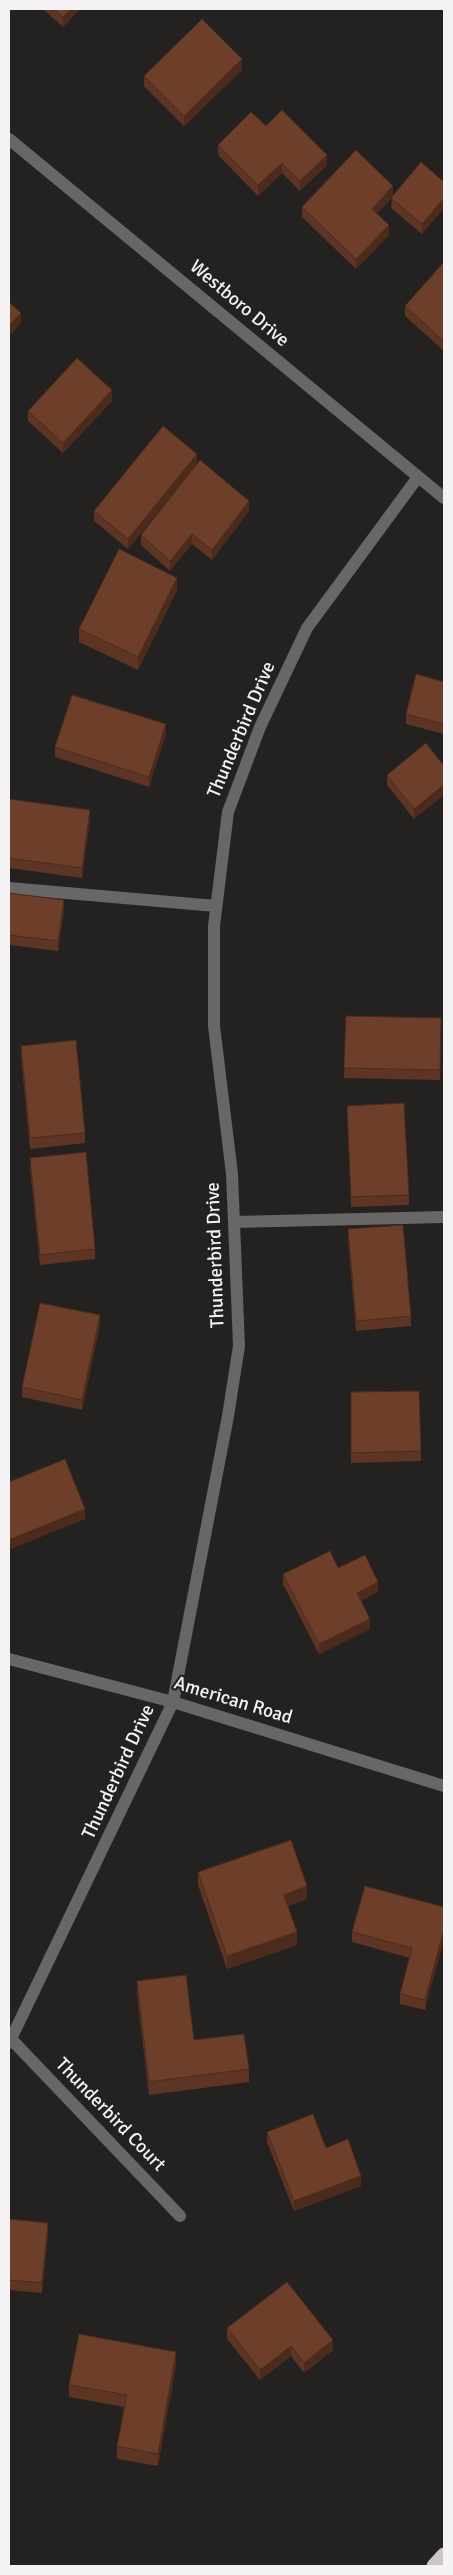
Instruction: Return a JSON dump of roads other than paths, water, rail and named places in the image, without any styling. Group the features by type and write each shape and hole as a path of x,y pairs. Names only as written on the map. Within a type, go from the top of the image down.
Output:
{"highway":[{"path":"434,2566 444,2555"}],"street":[{"name":"Westboro Drive","path":"9,138 444,498"},
{"name":"Thunderbird Drive","path":"10,2041 173,1702 226,1430 239,1346 232,1174 214,1026 214,926 228,812 260,726 307,628 418,477"},
{"path":"9,888 216,906"},
{"path":"234,1222 444,1217"},
{"name":"American Road","path":"9,1659 173,1702 444,1786"},
{"name":"Thunderbird Court","path":"10,2041 180,2216"}]}
